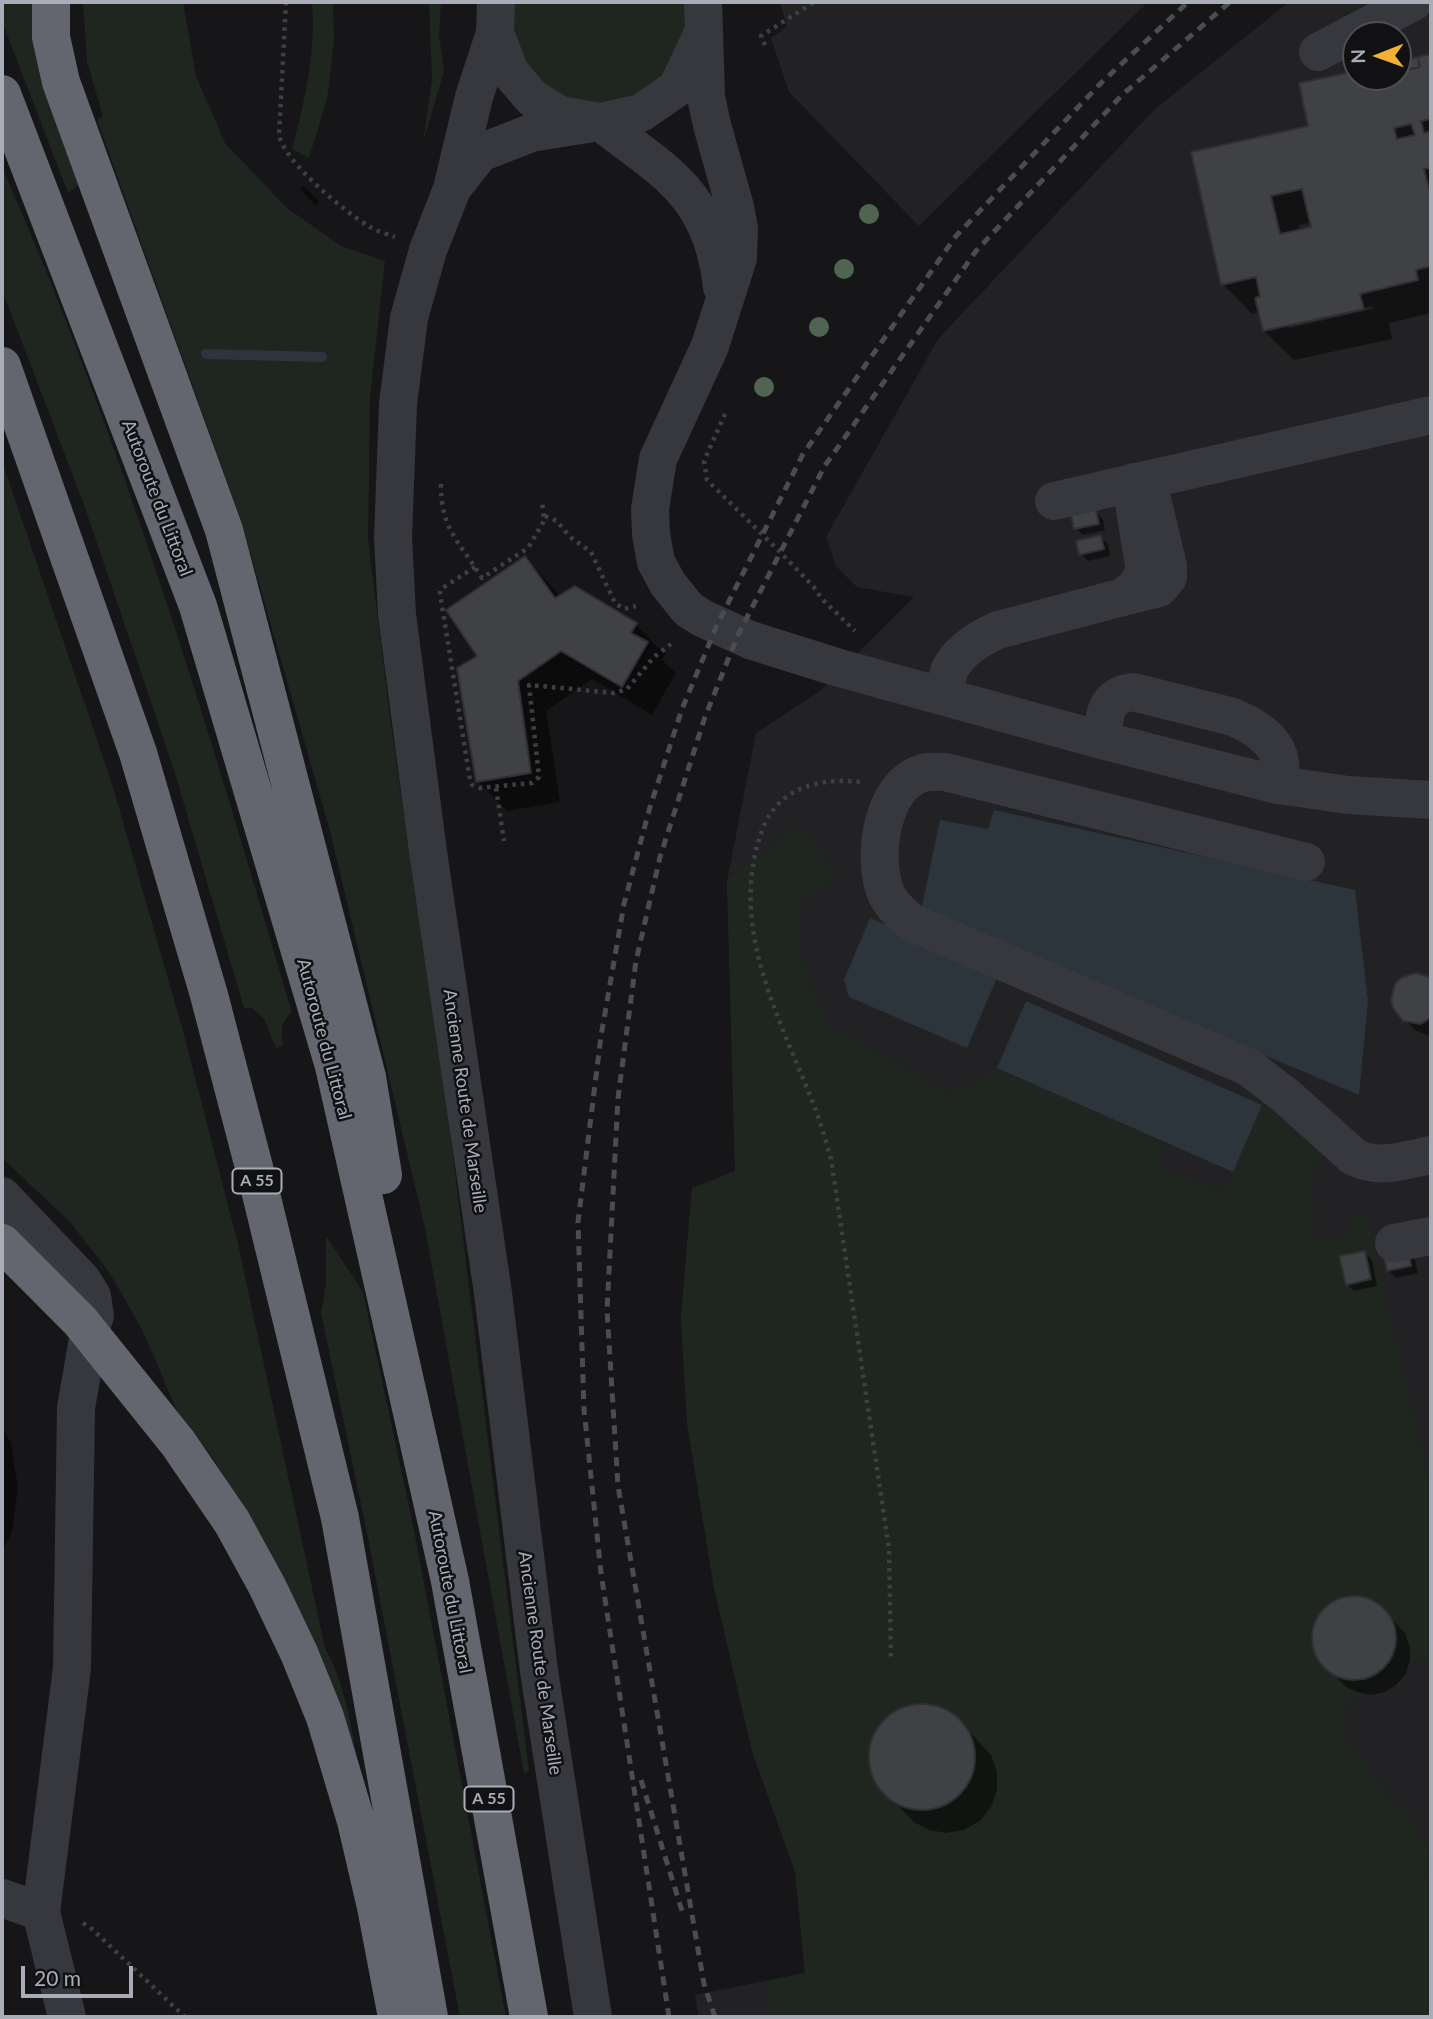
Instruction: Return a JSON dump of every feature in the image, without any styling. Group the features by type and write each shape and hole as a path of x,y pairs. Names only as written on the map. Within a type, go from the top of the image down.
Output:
{"highway":[{"path":"51,2 51,37 61,82 224,530 367,1077 450,1581"},
{"name":"Autoroute du Littoral","path":"2,94 198,606 334,1066 450,1581 528,2017"},
{"name":"A 55","path":"2,366 138,753 209,995 261,1194 340,1518 429,2017"},
{"path":"2,1243 89,1333 178,1443 232,1522 267,1586 299,1653 325,1717 376,1907 397,2017"}],"street":[{"path":"1318,52 1413,2"},
{"name":"Ancienne Route de Marseille","path":"452,189 480,153 531,133 641,113 677,88 704,16"},
{"path":"704,16 706,97 739,229 737,258 724,307 710,346 658,459 653,484 650,509 656,562 668,584 688,609 738,635 836,667 1101,740 1278,785 1348,795 1431,800"},
{"name":"Ancienne Route de Marseille","path":"495,17 452,189 428,250 409,318 398,404 393,538 397,614 430,866 493,1293 539,1671 593,2017"},
{"path":"495,17 509,72 532,98 560,115 600,122 668,173 687,193 705,218 715,247 724,307"},
{"path":"1054,501 1431,415"},
{"path":"943,696 950,669 982,638 998,631 1123,597 1136,587 1145,571 1135,510 1134,482"},
{"path":"1101,740 1108,704 1114,697 1124,693 1133,692 1233,717 1265,736 1276,752 1280,762 1278,785"},
{"path":"1306,862 945,772 922,773 905,784 886,808 879,857 884,890 897,909 911,922 1248,1067 1286,1096 1354,1157 1366,1163 1381,1165 1431,1155"},
{"path":"2,1196 87,1288 92,1296 95,1316 89,1333 76,1408 72,1668 41,1912 67,2017"},
{"path":"1394,1244 1431,1236"},
{"path":"2,1898 41,1912"}],"path":[{"path":"286,2 279,135 281,144 289,156 342,208 372,228 428,250"},
{"path":"765,45 761,36 814,2"},
{"path":"725,414 704,461 707,480 864,640"},
{"path":"441,484 441,502 447,526 482,578 526,550 545,516 542,500"},
{"path":"545,516 557,521 570,537 591,552 615,603 624,610 636,605"},
{"path":"475,567 440,589 470,780 472,785 479,788 532,783 539,777 529,685 622,692 654,657 671,644"},
{"path":"891,1658 889,1549 831,1158 816,1111 764,982 754,938 749,897 757,846 768,815 787,795 810,784 841,779 868,783 897,794"},
{"path":"496,788 504,841"},
{"path":"41,1912 79,1920 92,1928 185,2017"}],"shaded area":[{"path":"2,2 33,2 80,184 68,193 2,21"},
{"path":"83,2 183,2 196,76 225,143 287,208 341,246 385,261 370,397 368,539 417,910 424,922 529,1772 524,1773 425,1228 330,831 240,517 97,120 103,116 87,62"},
{"path":"312,2 333,2 334,42 327,99 309,158 292,149 311,59"},
{"path":"429,2 441,2 439,34 444,71 423,143 432,80"},
{"path":"511,2 686,2 689,17 671,77 625,110 543,94 512,47"},
{"path":"780,2 1148,2 919,226 789,92 771,38 787,27"},
{"path":"1289,2 1431,2 1431,2017 699,2017 695,1995 805,1973 795,1872 752,1751 714,1588 687,1423 681,1318 692,1188 735,1171 727,881 756,733 820,691 914,597 857,587 836,566 826,537 938,339 1155,109"},
{"path":"2,167 86,374 161,585 229,799 292,1013 283,1024 283,1046 276,1048 264,1019 252,1008 244,1008 174,770 83,502 2,290"},
{"path":"2,461 113,787 183,1031 238,1244 325,1648 343,1691 359,1769 254,1524 210,1454 177,1411 142,1329 109,1272 71,1223 2,1158"},
{"path":"994,810 1355,890 1368,1001 1359,1095 921,911 940,820 988,829"},
{"path":"798,825 840,873 800,903 797,950 829,1025 948,1092 977,1082 997,1068 1166,1143 1158,1166 1224,1192 1262,1105 1320,1147 1310,1186 1316,1238 1349,1235 1347,1215 1366,1215 1431,1488 1431,1667 1424,1655 1349,1705 1345,1735 1397,1807 1401,1805 1430,1851 1425,1875 1431,1888 1431,2017 772,2017 765,1981 805,1973 795,1872 752,1751 714,1588 687,1423 681,1318 692,1188 735,1171 727,881"},
{"path":"870,918 999,973 967,1048 849,997 844,980"},
{"path":"1026,1001 1262,1105 1233,1172 997,1068"},
{"path":"326,1236 363,1292 412,1520 506,2017 460,2017 368,1538 321,1313 326,1284"}],"building":[{"path":"1431,54 1431,119 1421,121 1424,133 1431,131 1431,168 1424,169 1431,189 1431,266 1416,270 1418,280 1360,294 1364,309 1263,331 1255,298 1260,296 1256,277 1221,285 1191,152 1308,126 1299,83 1342,74 1342,91 1412,91 1412,69 1420,67 1418,57","holes":["1411,124 1415,135 1397,139 1394,128","1302,189 1311,227 1280,234 1271,196"]},
{"path":"1418,57 1420,67 1412,69 1412,58"},
{"path":"1096,510 1099,524 1074,529 1071,515"},
{"path":"1101,535 1104,549 1079,555 1076,541"},
{"path":"525,556 555,598 575,586 637,623 631,633 648,642 622,687 561,651 518,681 531,773 476,782 457,668 477,656 446,610"},
{"path":"1416,973 1431,978 1431,1018 1420,1024 1403,1021 1393,1008 1391,1000 1395,984 1401,978"},
{"path":"1365,1251 1371,1279 1346,1285 1339,1256"},
{"path":"1409,1251 1411,1266 1387,1271 1384,1256"},
{"path":"1354,1596 1370,1599 1384,1608 1393,1622 1396,1638 1393,1654 1384,1668 1370,1677 1354,1680 1338,1677 1324,1668 1315,1654 1312,1638 1315,1622 1324,1608 1338,1599"},
{"path":"922,1704 942,1708 960,1719 971,1737 975,1757 971,1777 960,1795 942,1806 922,1810 902,1806 884,1795 873,1777 869,1757 873,1737 884,1719 902,1708"}],"waterway":[{"path":"206,354 322,357"}],"railway":[{"path":"669,2017 601,1573 584,1409 578,1222 601,1036 624,904 650,807 682,709 717,625 803,454 956,236 1101,83 1188,2"},
{"path":"715,2017 704,1984 618,1486 607,1310 618,1098 636,961 660,857 705,717 738,635 824,467 976,251 1122,95 1230,2"},
{"path":"641,1780 684,1917"}]}
